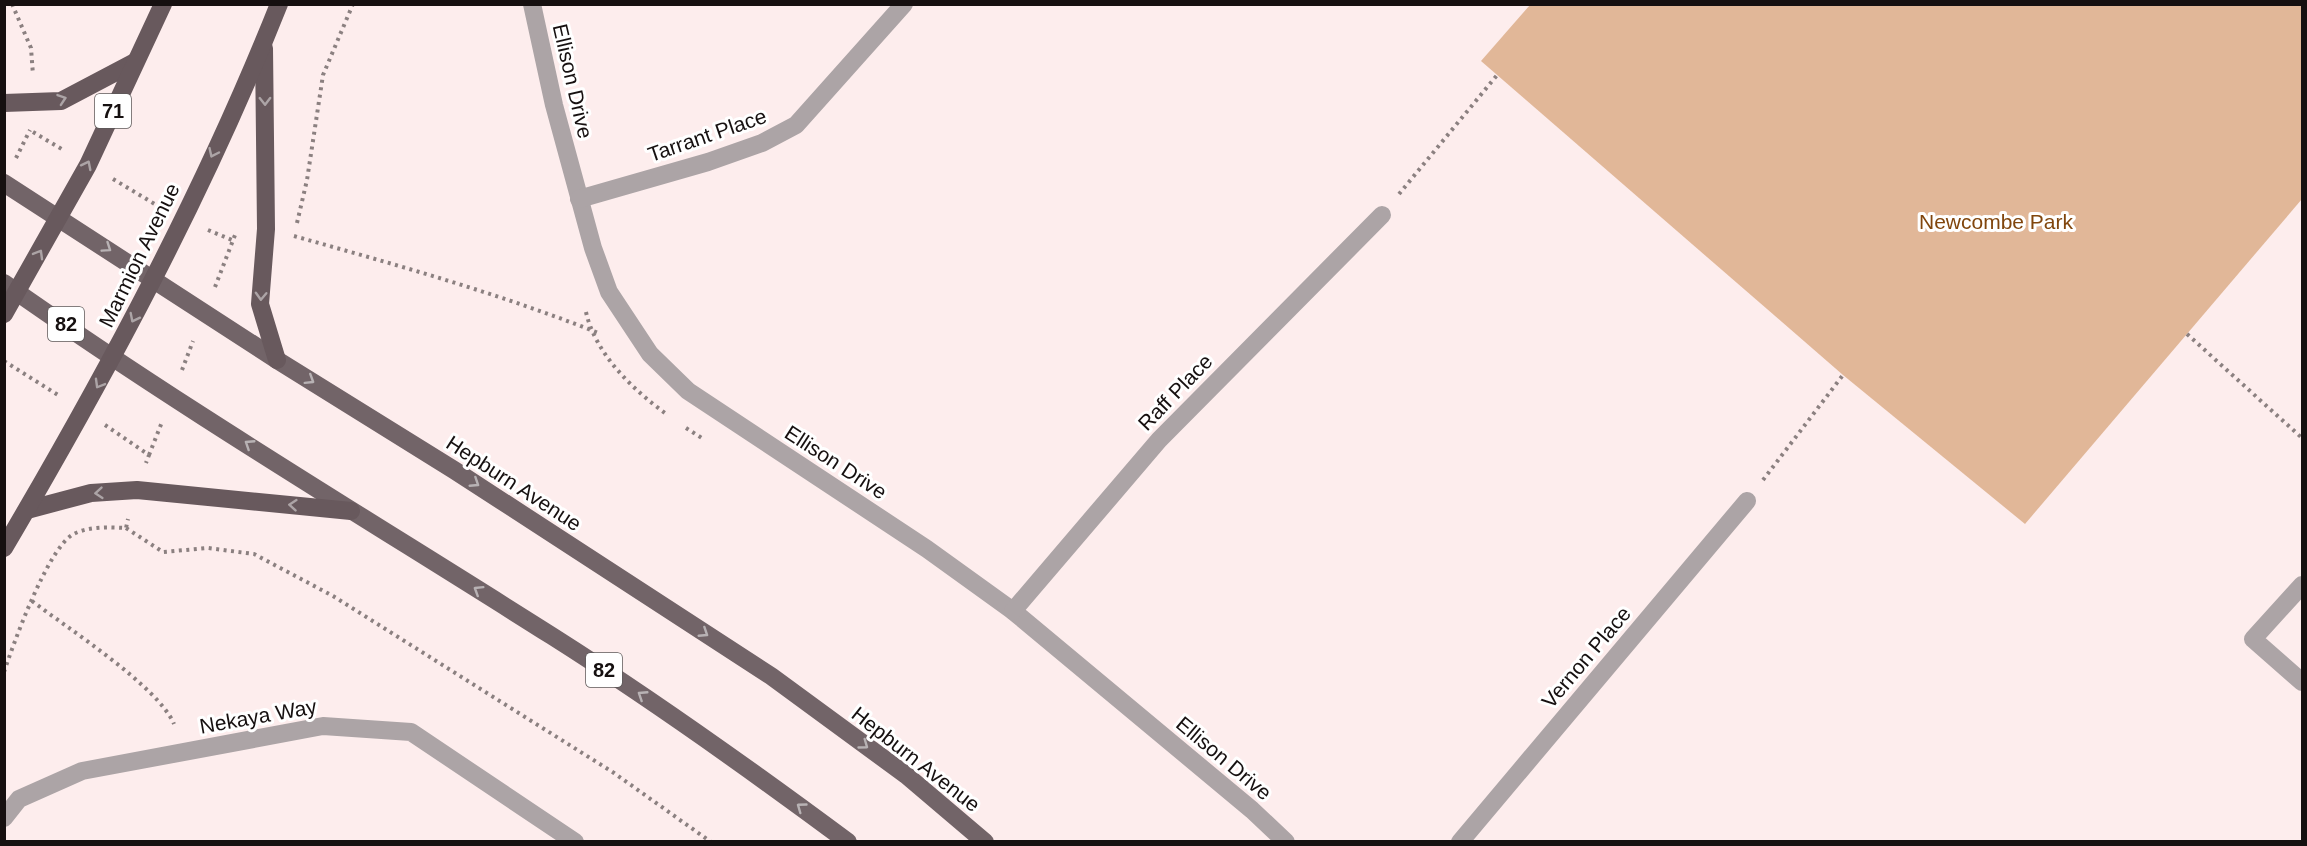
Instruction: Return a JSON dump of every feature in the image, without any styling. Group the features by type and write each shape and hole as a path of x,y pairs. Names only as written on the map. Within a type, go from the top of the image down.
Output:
{"highway":[{"name":"71","path":"4,314 11,287 60,217 88,165 163,4"},
{"name":"Marmion Avenue","path":"4,548 114,356 154,279 264,43 279,4"},
{"path":"264,43 266,229 260,304 277,360"},
{"path":"4,103 33,104 61,101 135,62"},
{"path":"27,510 92,493 137,490 351,511"}],"main road":[{"name":"Hepburn Avenue","path":"4,183 60,217 277,360 454,470 771,676 906,775 985,842"},
{"name":"82","path":"11,287 351,511 553,637 710,740 848,842"}],"street":[{"name":"Ellison Drive","path":"532,4 554,105 579,199 609,292 650,354 688,391 927,549 1013,610 1252,810 1286,842"},
{"name":"Tarrant Place","path":"579,199 708,162 762,143 796,125 904,4"},
{"name":"Raff Place","path":"1013,610 1159,440 1382,215"},
{"name":"Vernon Place","path":"1460,842 1747,501"},
{"path":"2302,585 2253,639 2302,682"},
{"name":"Nekaya Way","path":"4,818 19,799 82,771 323,726 411,732 575,842"}],"path":[{"path":"12,4 31,48 33,104 30,130 182,220 232,240"},
{"path":"294,236 308,180 323,75 353,4"},
{"path":"1382,215 1498,74"},
{"path":"149,455 232,240 244,222 400,266 590,330 614,366 667,414"},
{"path":"2187,334 2302,438"},
{"path":"1747,501 1843,375"},
{"path":"685,427 711,444"},
{"path":"126,528 163,552 208,548 254,554 290,572 333,596 614,773 711,842"},
{"path":"33,601 102,651 149,693 171,719 185,752"}],"green space":[{"name":"Newcombe Park","path":"1530,5 2302,5 2302,199 2025,524 1843,375 1481,61"}]}
